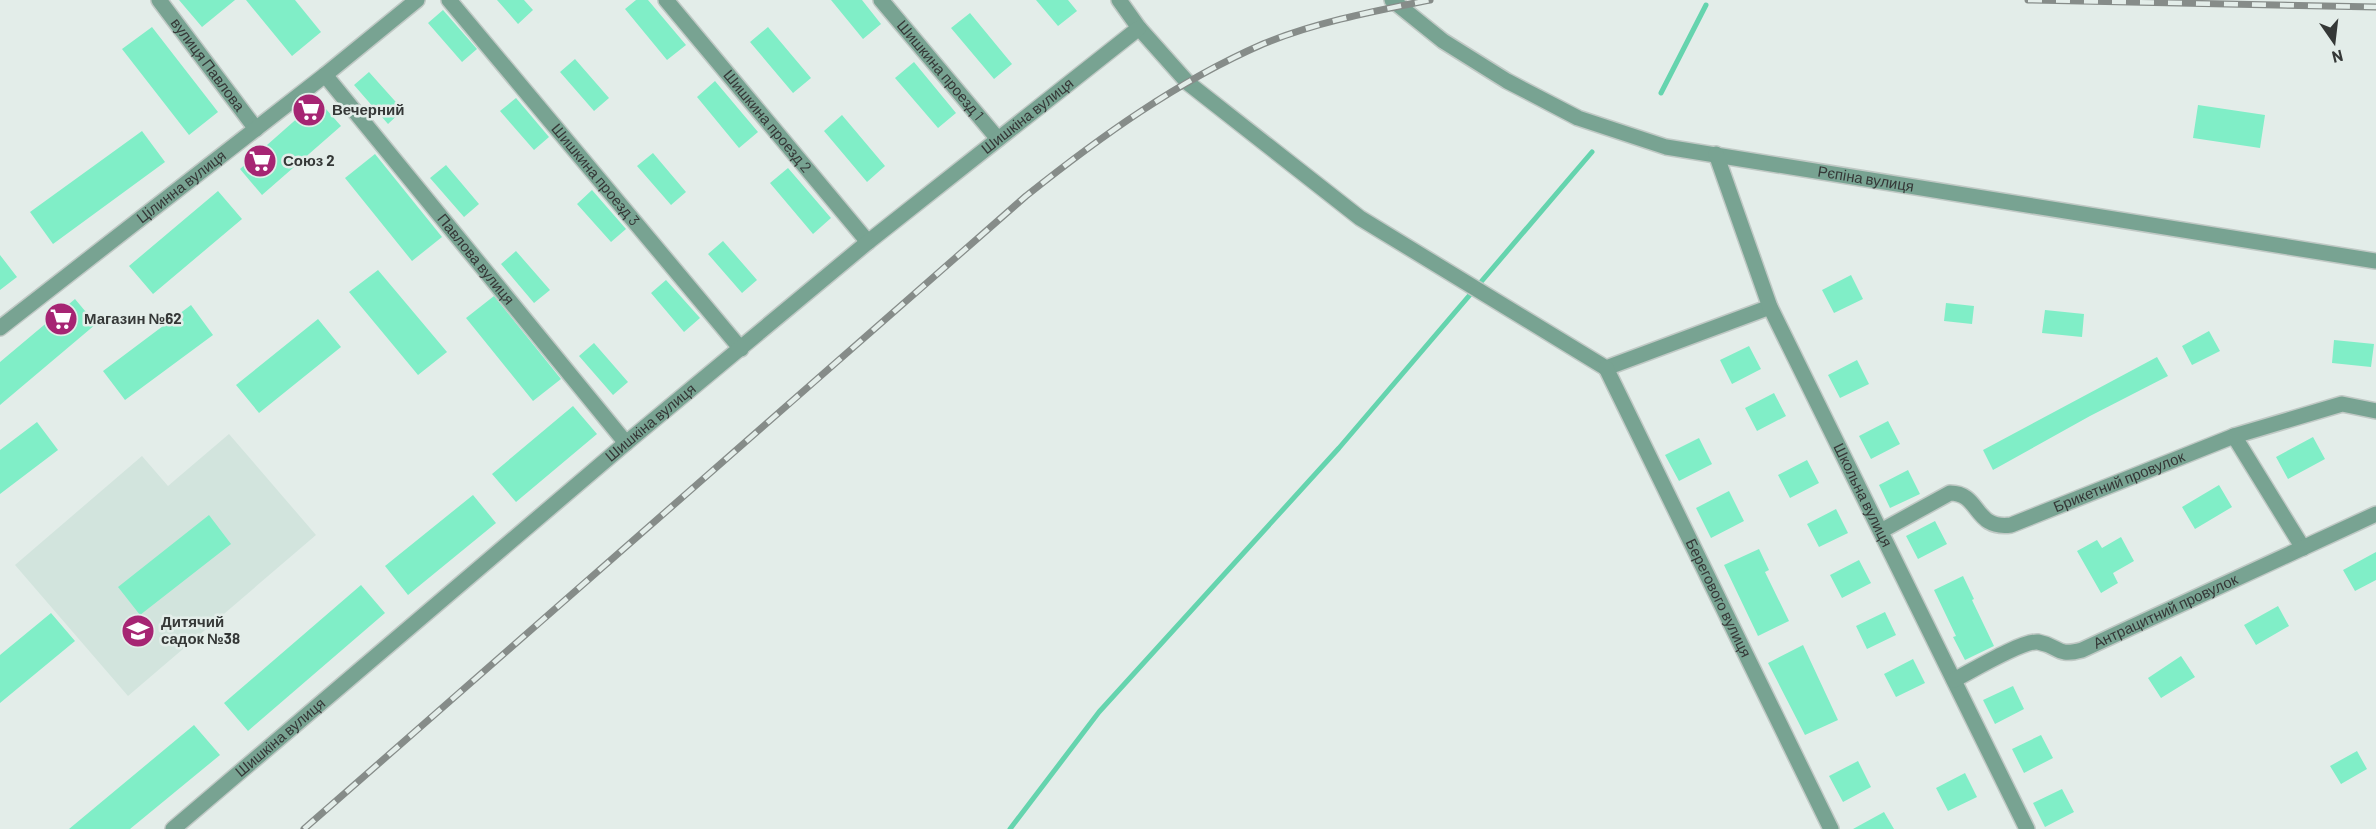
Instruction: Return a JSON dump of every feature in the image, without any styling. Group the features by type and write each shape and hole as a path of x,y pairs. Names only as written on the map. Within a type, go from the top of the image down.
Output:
{"street":[{"name":"вулиця Павлова","path":"159,0 256,129"},
{"name":"Цілинна вулиця","path":"0,328 326,75 417,0"},
{"name":"Шишкина проезд 3","path":"449,0 741,349"},
{"name":"Шишкина проезд 2","path":"666,0 868,242"},
{"name":"Шишкина проезд 1","path":"881,0 998,140"},
{"path":"1119,0 1139,28 1188,83 1360,218 1606,368 1770,307"},
{"name":"Рєпіна вулиця","path":"1392,0 1443,41 1507,81 1578,118 1666,147 2376,261"},
{"name":"Шишкіна вулиця","path":"173,829 627,443 868,242 1139,28"},
{"name":"Павлова вулиця","path":"326,75 627,443"},
{"name":"Школьна вулиця","path":"1716,154 1770,307 2027,829"},
{"name":"Берегового вулиця","path":"1606,368 1831,829"},
{"name":"Брикетний провулок","path":"1881,531 1950,494 1959,493 1988,524 2000,527 2011,525 2234,435 2342,404 2376,411"},
{"path":"2234,435 2303,548"},
{"name":"Антрацитний провулок","path":"1954,680 2023,645 2038,642 2066,654 2082,650 2376,514"}],"shaded area":[{"name":"Дитячий садок №38","path":"229,434 316,535 128,696 15,565 142,456 168,486"}],"building":[{"path":"179,0 235,0 202,27"},
{"path":"246,0 295,0 321,32 292,56"},
{"path":"497,0 524,0 533,10 518,24"},
{"path":"636,0 648,0 686,45 667,60 625,9"},
{"path":"831,0 862,0 881,24 863,39"},
{"path":"1036,0 1068,0 1077,11 1058,26"},
{"path":"443,10 477,49 462,62 428,23"},
{"path":"970,13 1012,64 994,79 951,28"},
{"path":"152,27 218,112 189,135 122,49"},
{"path":"768,27 811,78 793,93 750,42"},
{"path":"575,59 609,98 594,111 560,72"},
{"path":"914,62 956,113 938,128 895,78"},
{"path":"369,72 403,110 388,124 354,85"},
{"path":"715,81 758,132 739,148 697,97"},
{"path":"516,98 549,137 534,150 500,111"},
{"path":"318,100 341,126 262,195 240,169"},
{"path":"2198,105 2265,115 2260,148 2193,138"},
{"path":"842,115 885,166 867,182 824,131"},
{"path":"142,131 165,162 53,244 30,212"},
{"path":"653,153 686,192 671,205 637,166"},
{"path":"375,154 442,237 412,261 345,178"},
{"path":"446,165 479,204 464,217 430,178"},
{"path":"788,168 831,218 813,234 770,183"},
{"path":"592,190 626,229 611,242 577,204"},
{"path":"218,191 242,219 153,294 129,266"},
{"path":"723,241 757,280 742,293 708,254"},
{"path":"516,251 550,290 534,303 501,264"},
{"path":"0,255 17,277 0,290"},
{"path":"378,270 447,352 418,375 349,292"},
{"path":"1851,275 1863,299 1834,313 1822,290"},
{"path":"666,280 700,318 684,332 651,293"},
{"path":"494,296 561,379 533,401 466,318"},
{"path":"75,299 96,324 0,405 0,362"},
{"path":"1946,303 1974,306 1972,324 1944,321"},
{"path":"191,305 213,335 125,400 103,371"},
{"path":"2045,310 2084,314 2082,337 2042,333"},
{"path":"318,319 341,347 259,413 236,385"},
{"path":"2209,331 2220,351 2192,365 2182,346"},
{"path":"2334,340 2374,344 2371,367 2332,363"},
{"path":"594,343 628,382 613,395 579,356"},
{"path":"1749,346 1761,369 1732,384 1720,360"},
{"path":"2157,357 2168,376 1993,470 1983,450"},
{"path":"1857,360 1869,384 1840,398 1828,375"},
{"path":"1774,393 1786,416 1757,431 1745,408"},
{"path":"573,406 597,434 516,502 492,474"},
{"path":"1888,421 1900,444 1871,459 1859,436"},
{"path":"37,422 58,450 0,494 0,450"},
{"path":"2313,437 2325,459 2288,479 2276,457"},
{"path":"1699,438 1712,464 1679,481 1665,455"},
{"path":"1807,460 1819,483 1790,498 1778,475"},
{"path":"1908,470 1920,494 1890,508 1879,485"},
{"path":"2219,485 2232,507 2195,529 2182,507"},
{"path":"1729,491 1744,521 1711,538 1696,508"},
{"path":"473,495 496,523 408,595 385,566"},
{"path":"1836,509 1848,533 1819,547 1807,524"},
{"name":"Дитячий садок №38","path":"209,515 231,544 140,615 118,587"},
{"path":"1935,521 1947,544 1918,559 1906,536"},
{"path":"2121,537 2134,561 2113,573 2118,583 2101,593 2077,551 2097,540 2102,548"},
{"path":"1759,549 1769,570 1765,572 1789,621 1758,636 1724,565"},
{"path":"2376,552 2376,580 2355,591 2343,570"},
{"path":"1859,560 1871,583 1842,598 1830,575"},
{"path":"1963,576 1994,646 1965,660 1934,590"},
{"path":"361,585 385,613 248,731 224,703"},
{"path":"2278,606 2289,626 2256,645 2244,625"},
{"path":"1885,612 1896,635 1867,649 1856,626"},
{"path":"51,613 75,641 0,703 0,655"},
{"path":"1803,645 1838,720 1805,735 1768,663"},
{"path":"2181,656 2195,677 2161,698 2148,678"},
{"path":"1913,659 1925,683 1896,697 1884,674"},
{"path":"2013,686 2024,709 1995,724 1983,700"},
{"path":"194,725 220,755 130,829 69,829"},
{"path":"2041,735 2053,758 2024,773 2012,749"},
{"path":"2357,751 2367,769 2341,784 2330,766"},
{"path":"1858,761 1871,787 1843,802 1829,776"},
{"path":"1965,773 1977,797 1948,811 1936,788"},
{"path":"2062,789 2074,812 2045,827 2033,803"},
{"path":"1884,812 1894,829 1853,829"}],"waterway":[{"path":"1661,93 1706,5"},
{"path":"1010,829 1099,712 1339,448 1592,152"}],"railway":[{"path":"304,829 1026,196 1082,153 1169,93 1263,44 1325,23 1430,0"},
{"path":"2028,0 2376,7"}],"place":[{"name":"Вечерний","path":"309,110"},
{"name":"Союз 2","path":"260,161"},
{"name":"Магазин №62","path":"61,319"},
{"name":"Дитячий садок №38","path":"138,631"}]}
